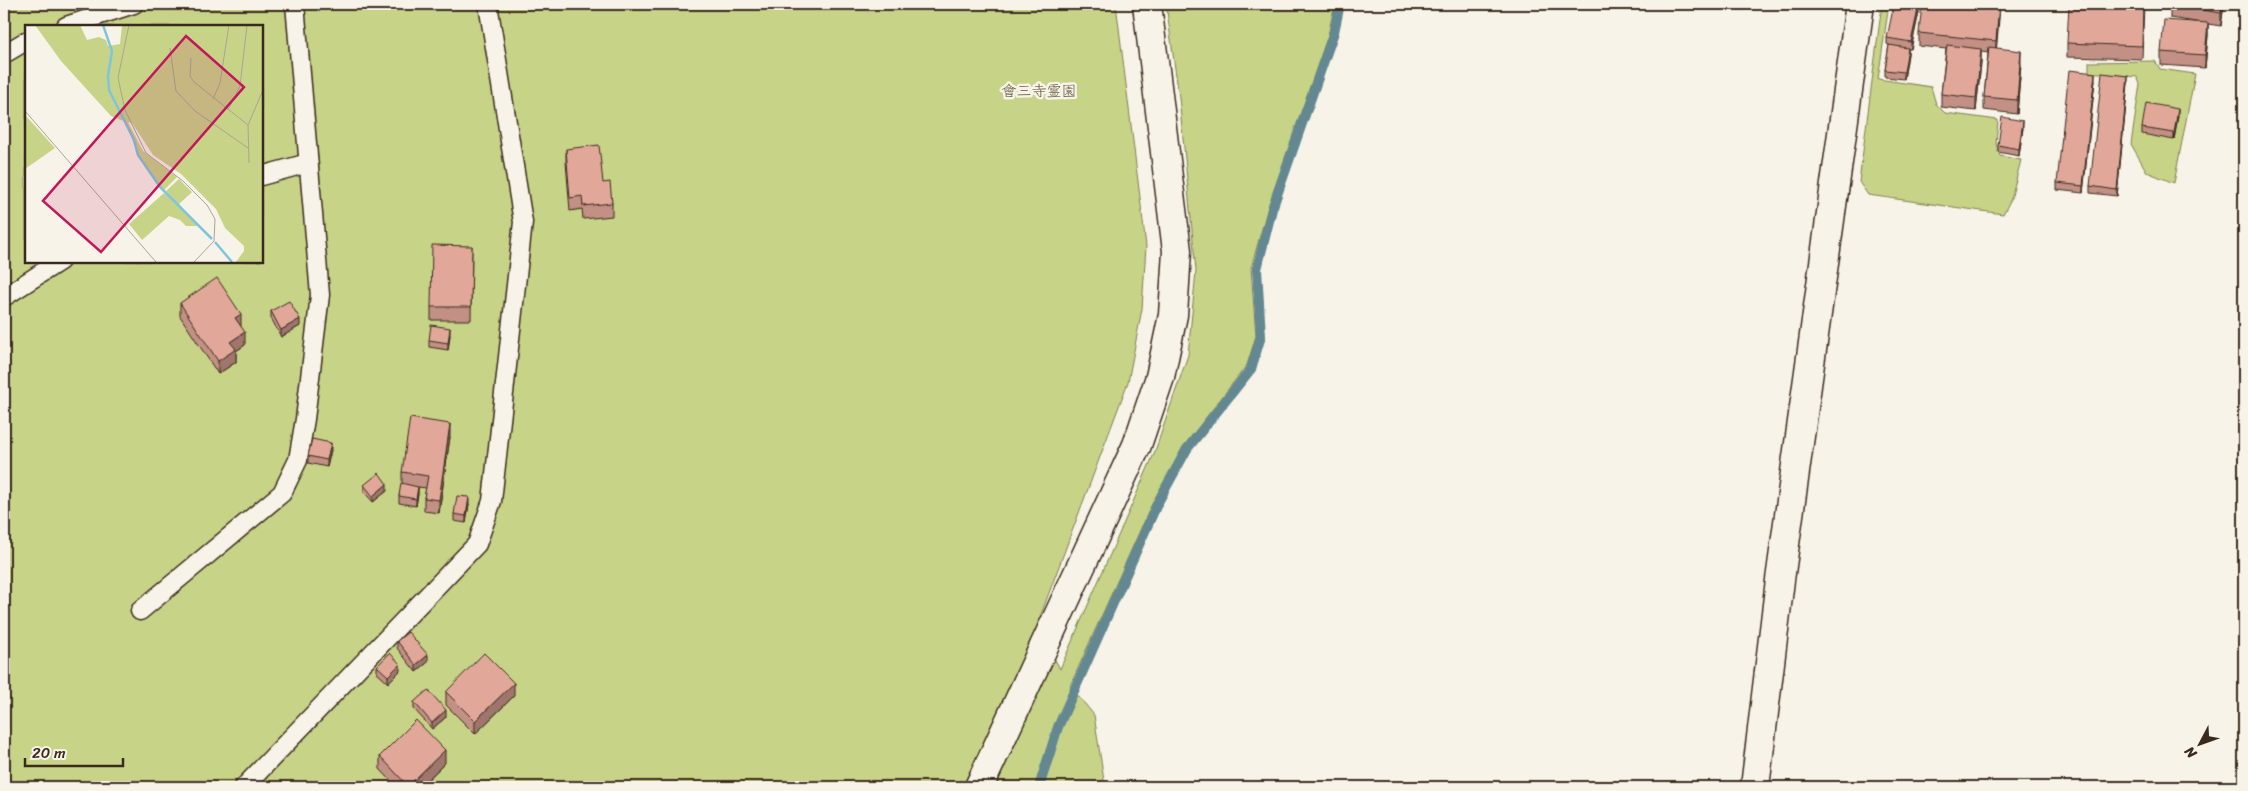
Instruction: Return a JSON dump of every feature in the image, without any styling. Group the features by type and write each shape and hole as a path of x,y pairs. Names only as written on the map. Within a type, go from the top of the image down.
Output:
{"street":[{"path":"979,787 1137,445 1160,376 1172,315 1177,251 1147,4"},
{"path":"1755,787 1784,551 1860,4"}],"lane":[{"path":"69,25 134,4"},
{"path":"140,611 282,493 298,460 305,419 320,295 295,4"},
{"path":"244,787 477,544 492,501 523,222 488,4"},
{"path":"4,54 25,42"},
{"path":"262,176 308,163"},
{"path":"4,297 58,262"}],"green space":[{"name":"會三寺霊園","path":"4,4 1116,4 1146,246 1142,309 1128,382 1037,625 1060,669 1154,454 1188,355 1196,271 1179,97 1166,4 1335,4 1328,35 1268,207 1251,268 1256,336 1247,365 1183,447 1151,506 1070,686 1094,715 1105,787 4,787"},
{"path":"1882,4 1889,4 1878,79 1931,87 1936,104 1945,113 1998,120 1996,144 2000,156 2021,160 2011,199 2003,214 1868,195 1859,182"},
{"path":"2155,61 2160,69 2195,74 2174,183 2147,172 2131,144 2140,84 2137,77 2089,72 2089,62"}],"building":[{"path":"1894,4 1919,5 1911,42 1887,38"},
{"path":"1922,4 1999,4 1996,41 1919,33"},
{"path":"2069,4 2143,4 2142,46 2067,43"},
{"path":"2170,4 2222,4 2221,13"},
{"path":"2164,20 2208,23 2205,55 2161,52"},
{"path":"1889,45 1908,48 1904,72 1885,70"},
{"path":"1947,45 1981,49 1976,98 1941,94"},
{"path":"1989,47 2021,51 2017,100 1984,97"},
{"path":"2069,70 2095,73 2083,186 2057,183"},
{"path":"2102,73 2128,76 2117,190 2090,186"},
{"path":"2146,103 2178,109 2174,133 2142,128"},
{"path":"2002,117 2023,121 2019,149 1998,145"},
{"path":"599,145 603,183 610,182 612,203 583,206 582,196 570,198 566,149"},
{"path":"432,245 472,246 471,307 431,307"},
{"path":"217,278 241,314 235,318 245,332 230,342 236,349 218,361 180,303"},
{"path":"289,301 300,319 281,330 271,311"},
{"path":"431,325 450,328 448,343 429,340"},
{"path":"410,418 450,424 439,500 424,498 428,476 402,472"},
{"path":"312,439 331,443 327,460 308,456"},
{"path":"379,473 387,484 373,496 364,485"},
{"path":"401,483 418,487 416,499 399,496"},
{"path":"457,496 469,497 466,516 454,514"},
{"path":"408,632 428,655 416,665 397,641"},
{"path":"390,653 400,664 388,676 377,666"},
{"path":"484,653 514,683 475,721 446,692"},
{"path":"428,690 446,710 432,723 414,702"},
{"path":"416,720 445,750 408,786 380,756"}],"waterway":[{"path":"1039,787 1058,727 1158,502 1187,449 1251,369 1261,336 1257,269 1272,209 1334,32 1340,4"}]}
